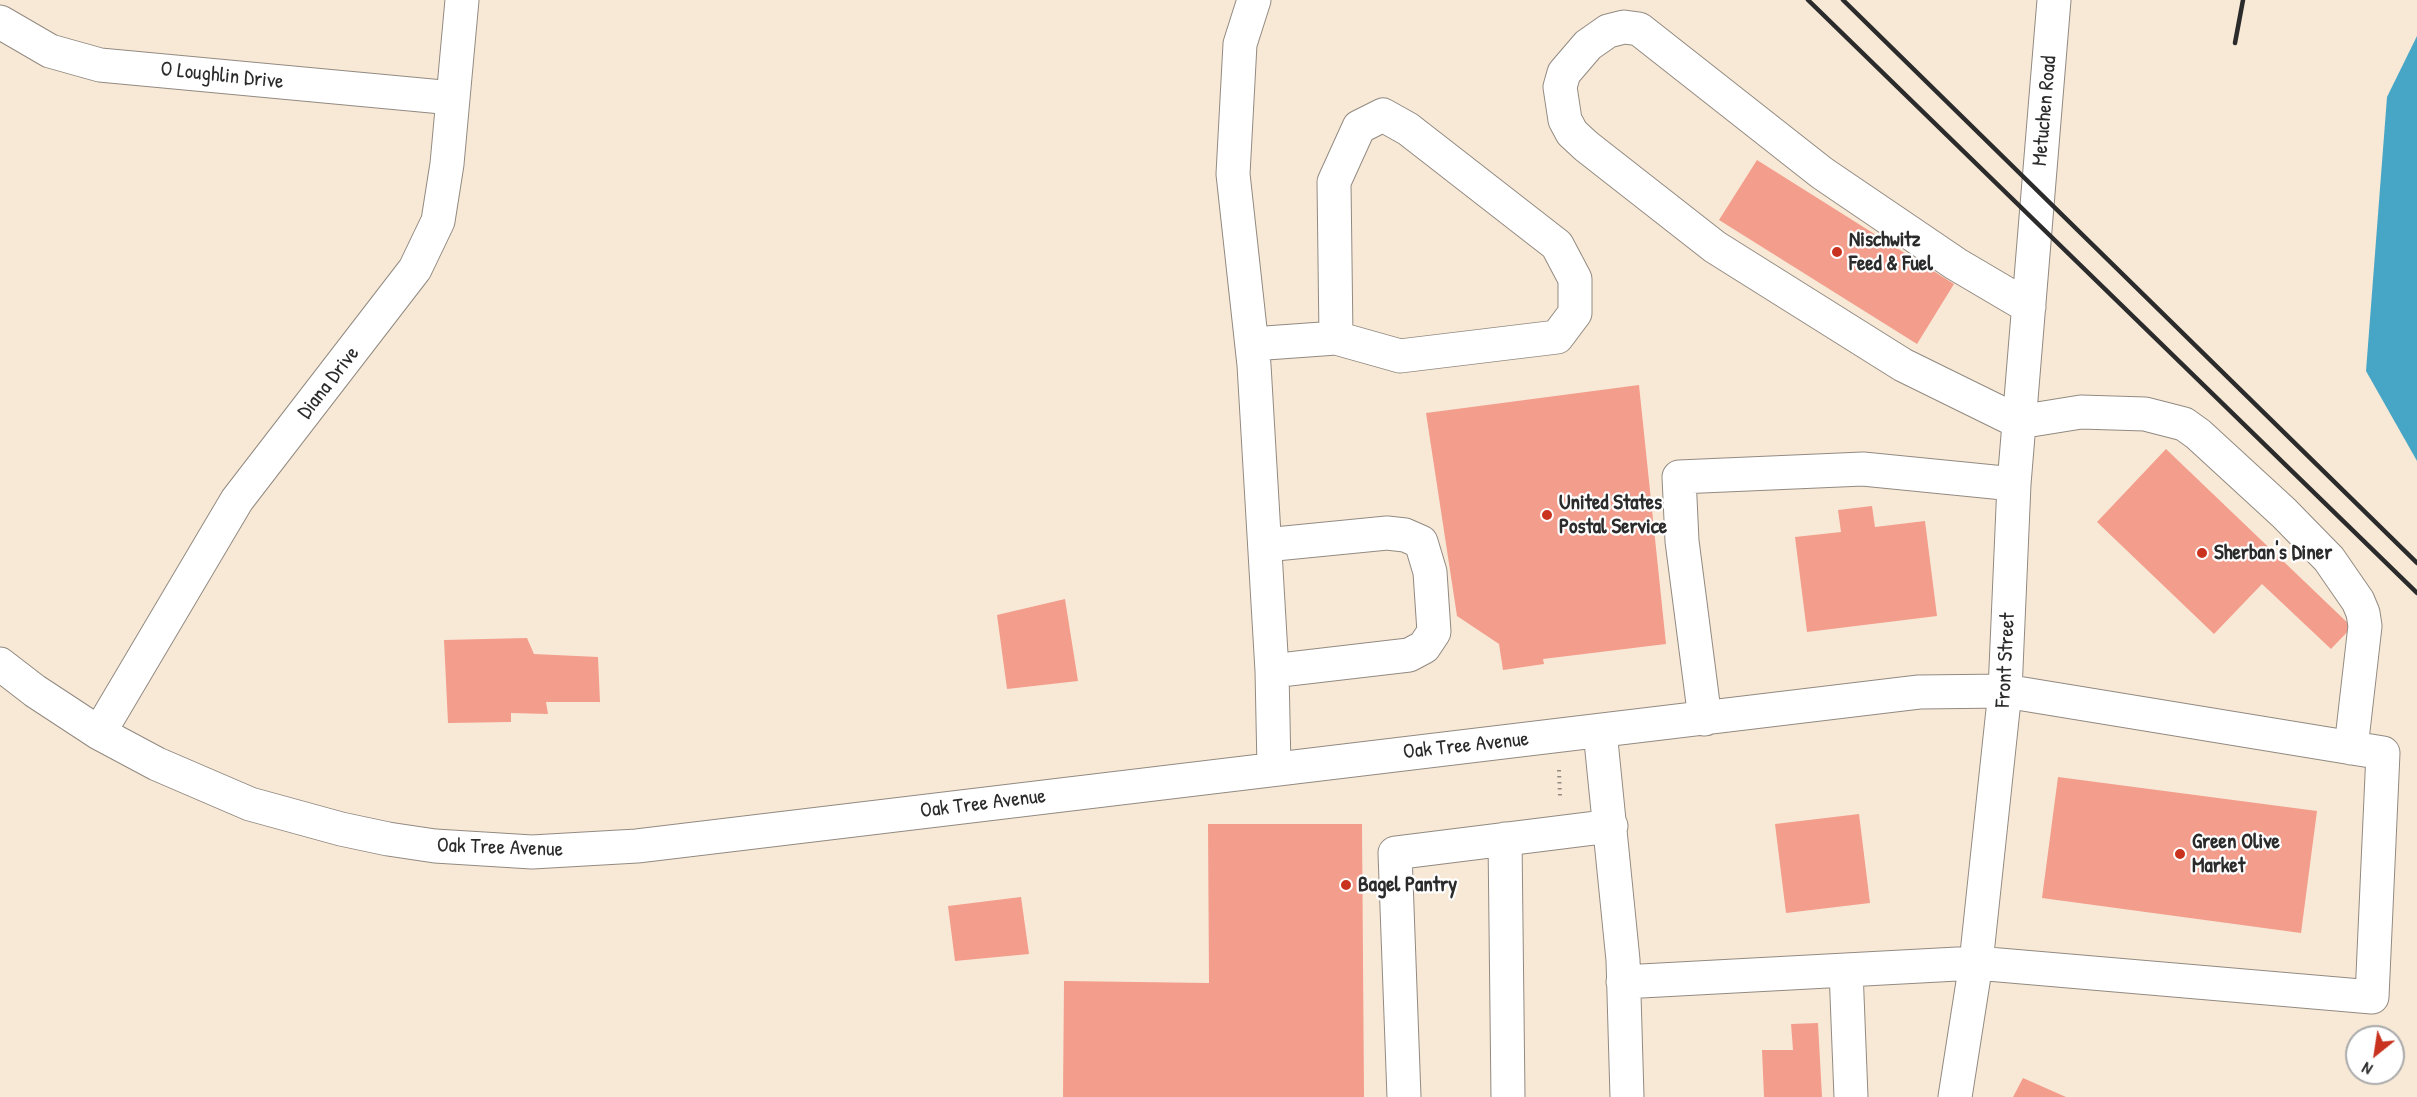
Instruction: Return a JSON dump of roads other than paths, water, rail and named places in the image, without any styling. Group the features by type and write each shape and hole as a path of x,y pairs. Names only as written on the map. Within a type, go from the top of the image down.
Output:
{"street":[{"name":"Diana Drive","path":"99,733 237,500 367,335 415,269 438,220 447,164 462,0"},
{"path":"1254,0 1240,44 1233,174 1252,344 1272,671 1274,768"},
{"name":"Metuchen Road","path":"2037,222 2054,0"},
{"name":"O Loughlin Drive","path":"0,22 50,51 100,65 453,98"},
{"path":"2030,307 1956,264 1822,173 1659,42 1639,29 1624,27 1608,31 1588,45 1564,73 1560,87 1560,102 1572,133 1715,247 1903,365 2019,422 2096,412 2145,414 2170,419 2198,434 2329,558 2347,582 2363,613 2364,643 2351,748"},
{"path":"1252,344 1335,338 1400,356 1557,337 1575,313 1575,279 1557,245 1408,129 1383,115 1359,127 1334,182 1335,338"},
{"name":"Front Street","path":"1955,1097 1976,963 2005,691 2014,484 2037,222"},
{"path":"1705,719 1683,541 1678,477 1863,469 2014,484"},
{"path":"1264,545 1387,532 1405,535 1421,542 1430,572 1434,632 1424,647 1409,655 1272,671"},
{"name":"Oak Tree Avenue","path":"0,664 35,691 99,733 203,785 250,804 341,829 435,846 532,852 637,846 1919,692 2005,691 2383,753 2372,997 1976,963"},
{"path":"1600,731 1611,826 1623,982 1627,1097"},
{"path":"1404,1097 1395,853 1611,826"},
{"path":"1505,839 1508,1097"},
{"path":"1623,982 1976,963"},
{"path":"1846,970 1851,1097"}],"water":[{"path":"2417,36 2417,461 2366,371 2387,97"}],"railway":[{"path":"1808,0 2417,593"},
{"path":"1843,0 2417,563"},
{"path":"2235,43 2243,0"}],"place":[{"name":"Nischwitz Feed & Fuel","path":"1837,252"},
{"name":"United States Postal Service","path":"1547,515"},
{"name":"Sherban's Diner","path":"2202,553"},
{"name":"Green Olive Market","path":"2180,854"},
{"name":"Bagel Pantry","path":"1346,885"}]}
